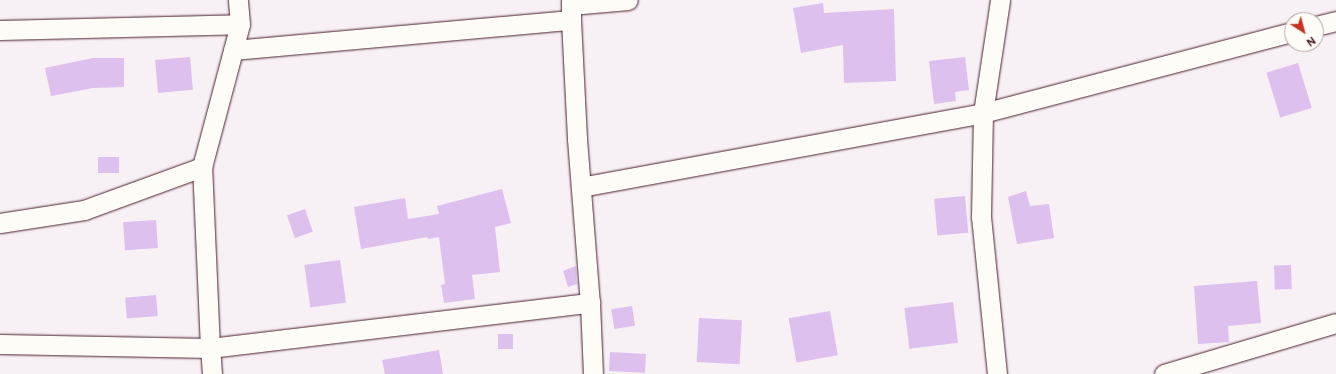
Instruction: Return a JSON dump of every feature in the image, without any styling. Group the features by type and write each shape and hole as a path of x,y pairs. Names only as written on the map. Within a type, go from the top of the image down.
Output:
{"street":[{"path":"212,374 202,167 240,24 238,0"},
{"path":"233,50 628,0"},
{"path":"996,374 981,217 983,113 1000,0"},
{"path":"571,8 581,187 590,303 593,374"},
{"path":"1324,24 1336,21"},
{"path":"0,30 240,24"},
{"path":"581,187 983,113 1284,34"},
{"path":"0,223 84,210 202,167"},
{"path":"0,344 210,348 590,303"},
{"path":"1164,374 1336,323"}],"building":[{"path":"823,3 824,13 894,9 896,81 844,83 843,45 801,53 793,8"},
{"path":"190,57 193,90 158,93 155,60"},
{"path":"965,57 969,90 955,92 956,101 934,104 929,61"},
{"path":"93,58 124,58 124,87 93,88 51,96 45,68"},
{"path":"1298,63 1312,108 1280,118 1266,73"},
{"path":"98,157 119,157 119,173 98,173"},
{"path":"502,189 511,223 495,227 500,272 472,275 475,299 444,303 441,285 445,284 439,237 428,239 427,237 361,249 354,207 405,198 408,219 439,214 437,206"},
{"path":"1026,191 1030,206 1049,204 1054,238 1017,244 1008,197"},
{"path":"965,196 968,233 937,236 934,199"},
{"path":"305,209 313,232 295,238 287,215"},
{"path":"156,220 158,248 125,250 123,222"},
{"path":"340,260 346,303 310,308 304,265"},
{"path":"1291,265 1292,289 1275,290 1274,266"},
{"path":"576,266 577,284 568,287 563,271"},
{"path":"1257,281 1261,323 1228,326 1229,342 1198,344 1194,286"},
{"path":"156,295 158,316 127,319 125,298"},
{"path":"953,302 958,343 909,349 904,308"},
{"path":"632,306 635,326 614,329 611,309"},
{"path":"830,311 838,355 796,363 789,318"},
{"path":"699,318 742,320 740,364 697,362"},
{"path":"498,334 513,334 513,349 498,349"},
{"path":"439,350 443,374 385,374 382,360"},
{"path":"610,352 646,354 645,373 609,371"}]}
